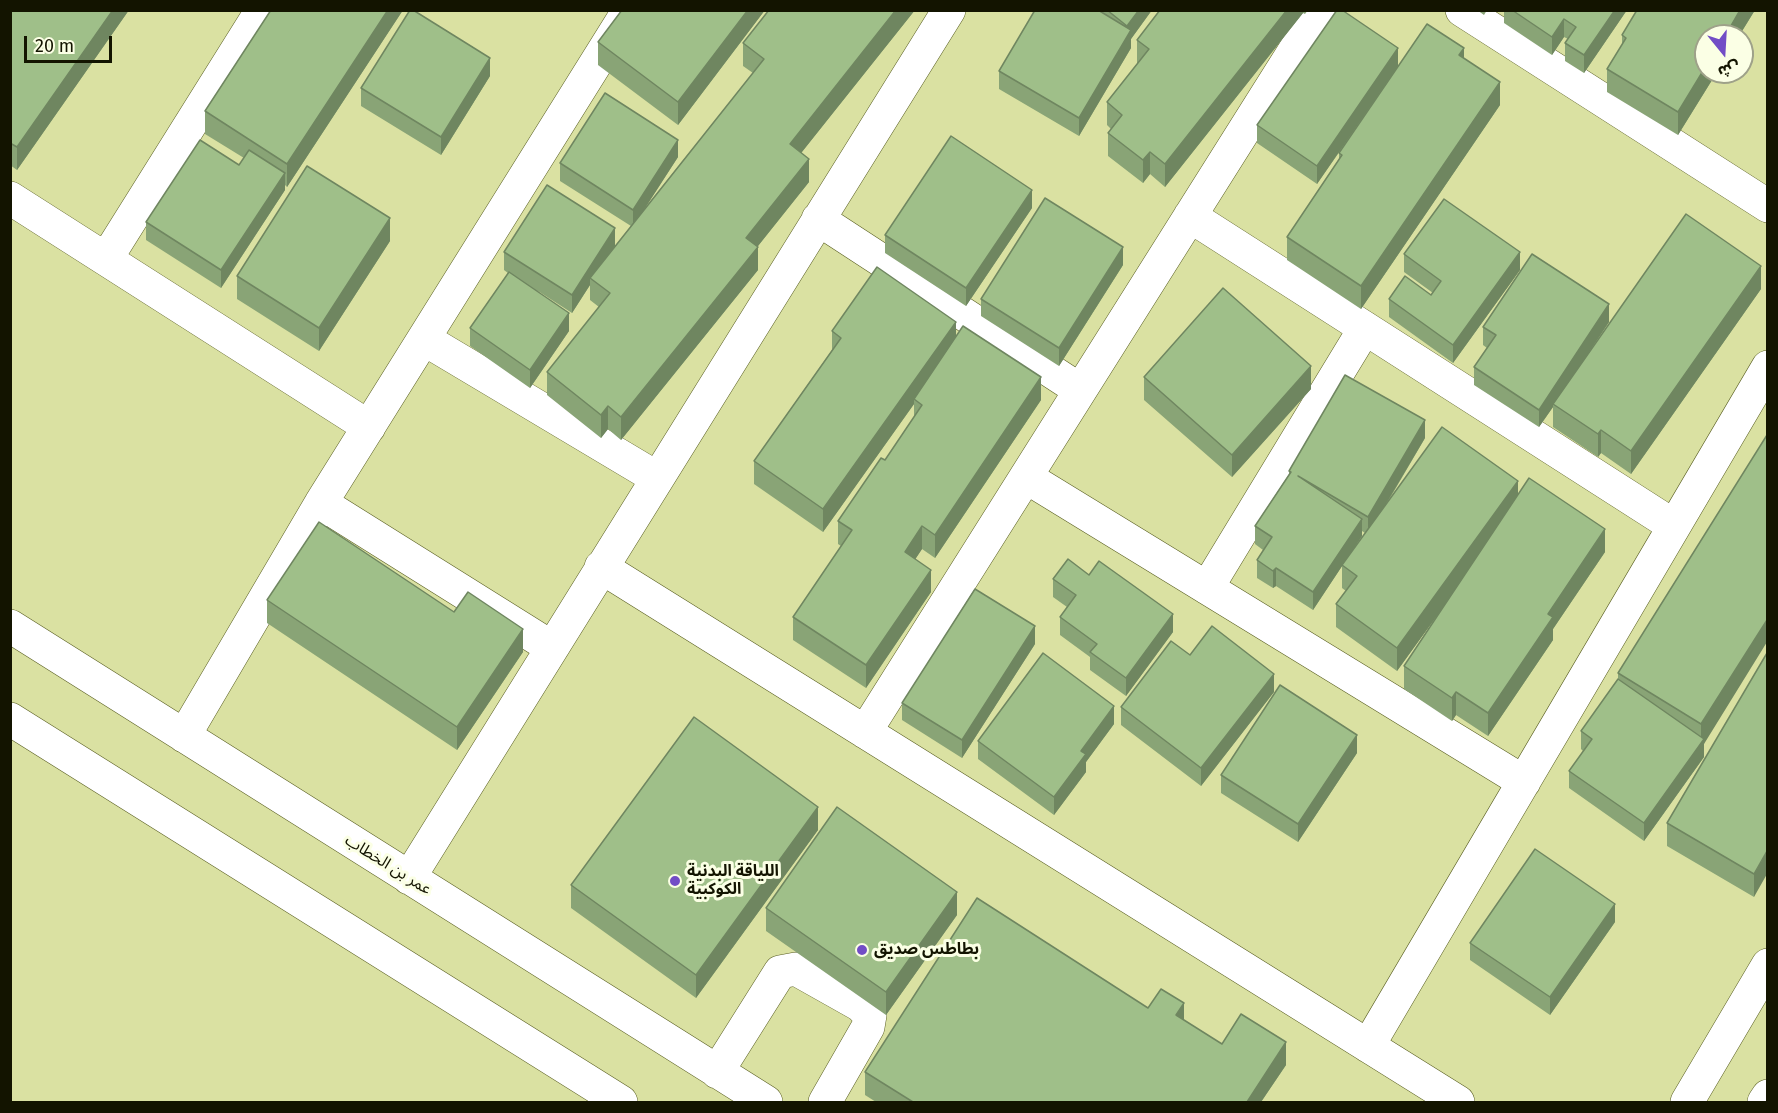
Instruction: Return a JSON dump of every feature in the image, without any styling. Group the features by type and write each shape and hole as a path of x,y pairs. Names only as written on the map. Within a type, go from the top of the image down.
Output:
{"street":[{"path":"106,259 262,10"},
{"path":"184,736 321,503 629,10"},
{"path":"409,878 949,10"},
{"path":"865,732 1320,10"},
{"path":"1462,10 1767,206"},
{"path":"10,198 369,427"},
{"path":"1190,216 1674,526"},
{"path":"818,219 1080,390"},
{"path":"1207,588 1365,328"},
{"path":"423,339 657,478"},
{"path":"1368,1046 1767,367"},
{"path":"1026,477 1524,782"},
{"path":"321,503 551,648"},
{"path":"601,567 1458,1102"},
{"name":"عمر بن الخطاب","path":"10,626 766,1102"},
{"path":"10,719 621,1102"},
{"path":"1687,1102 1767,964"},
{"path":"717,1072 780,972 796,969 860,1005 870,1016 868,1028 825,1102"},
{"path":"1764,1102 1767,1096"}],"building":[{"path":"10,10 113,10 17,147 10,143"},
{"path":"271,10 388,10 287,164 205,111"},
{"path":"410,10 490,58 441,137 361,88"},
{"path":"622,10 748,10 678,102 598,42"},
{"path":"769,10 896,10 790,144 809,159 746,238 758,247 621,417 608,406 601,415 547,372 610,293 590,278 764,59 743,43"},
{"path":"1035,10 1098,10 1131,30 1079,118 999,71"},
{"path":"1107,10 1139,10 1127,26"},
{"path":"1160,10 1287,10 1165,164 1150,152 1143,160 1108,133 1122,115 1107,102 1149,49 1137,40"},
{"path":"1337,10 1342,10 1398,48 1317,166 1257,125"},
{"path":"1512,10 1615,10 1584,55 1565,43 1576,27 1564,19 1552,37"},
{"path":"1637,10 1740,10 1732,24 1694,24 1695,84 1678,112 1607,69 1626,38 1622,35"},
{"path":"1427,24 1464,48 1459,55 1500,82 1361,286 1287,237 1342,155 1339,153"},
{"path":"605,93 678,140 633,210 560,163"},
{"path":"951,136 1032,190 966,288 885,235"},
{"path":"200,140 239,165 249,150 285,173 221,270 146,222"},
{"path":"307,166 390,218 319,328 237,276"},
{"path":"547,185 615,228 572,295 504,252"},
{"path":"1045,198 1123,247 1059,348 981,299"},
{"path":"1444,199 1520,252 1453,345 1389,299 1405,276 1431,295 1441,281 1404,254"},
{"path":"1686,214 1761,266 1631,451 1601,430 1598,434 1553,404"},
{"path":"1532,254 1609,304 1539,410 1474,367 1496,335 1483,327"},
{"path":"877,267 956,322 823,509 754,461 841,338 832,331"},
{"path":"509,272 569,313 530,370 470,328"},
{"path":"1223,288 1311,366 1232,455 1144,377"},
{"path":"963,326 1041,377 935,535 922,526 905,552 931,570 866,665 793,617 852,530 838,521 881,458 885,460 922,405 914,399"},
{"path":"1345,375 1425,420 1368,517 1298,476 1362,519 1313,592 1276,568 1273,571 1257,560 1272,537 1255,526 1291,472 1289,471"},
{"path":"1442,427 1518,481 1397,648 1336,604 1357,576 1342,565"},
{"path":"1767,435 1767,620 1701,724 1618,673"},
{"path":"1529,478 1605,529 1548,614 1553,617 1488,713 1456,692 1452,698 1404,666"},
{"path":"319,522 454,612 468,592 523,629 457,727 267,600"},
{"path":"1068,559 1089,575 1099,561 1173,614 1126,678 1090,652 1097,644 1060,617 1076,595 1053,579"},
{"path":"975,589 1035,626 962,740 902,703"},
{"path":"1212,626 1274,674 1201,768 1121,707 1171,641 1190,655"},
{"path":"1043,653 1114,706 1081,751 1086,754 1054,797 978,741"},
{"path":"1767,653 1767,851 1754,874 1667,823"},
{"path":"1618,679 1704,739 1644,823 1569,771 1592,739 1581,731"},
{"path":"1280,685 1357,735 1298,824 1221,775"},
{"path":"694,717 818,807 696,975 571,885"},
{"path":"837,807 957,892 886,992 766,908"},
{"path":"1535,849 1615,904 1550,997 1470,943"},
{"path":"977,898 1148,1008 1161,989 1184,1003 1176,1015 1222,1044 1241,1014 1286,1042 1247,1102 913,1102 865,1072"}],"place":[{"name":"اللياقة البدنية الكوكبية","path":"675,881"},
{"name":"بطاطس صديق","path":"862,950"}]}
